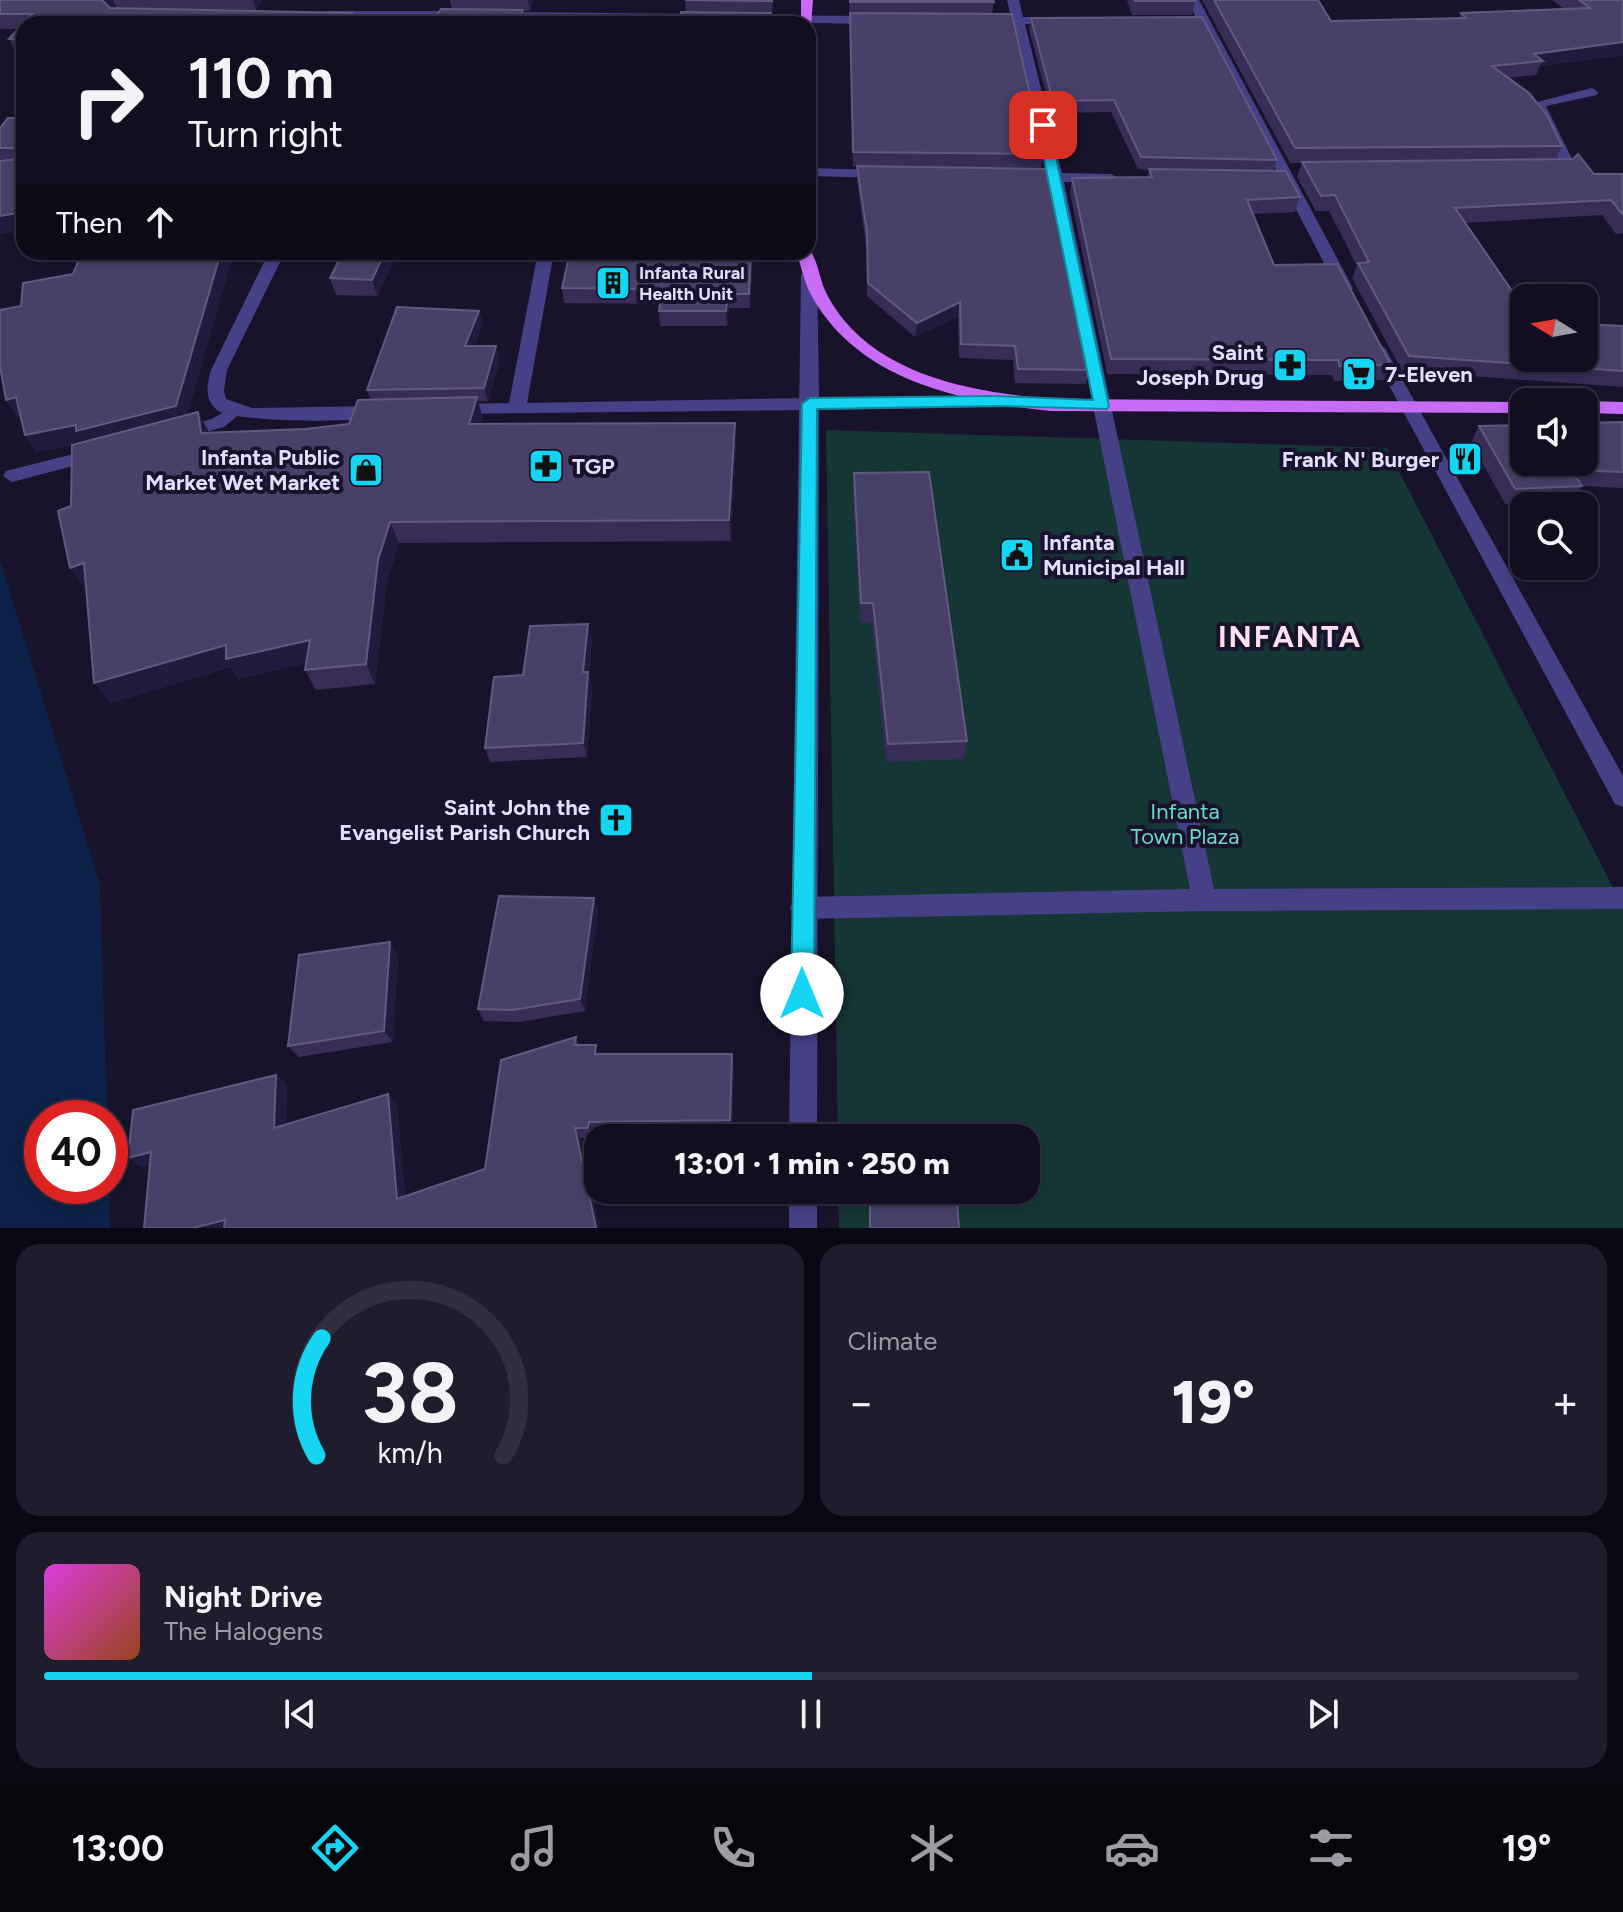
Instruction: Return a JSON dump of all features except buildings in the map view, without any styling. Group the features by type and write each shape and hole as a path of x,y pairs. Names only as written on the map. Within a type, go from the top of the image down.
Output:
{"main road":[{"path":"806,260 809,274 826,307 874,354 903,373 941,389 996,401 1102,406 1510,407"},
{"path":"1598,407 1623,408"}],"street":[{"path":"1013,0 1056,177 1204,900"},
{"path":"1193,0 1196,22 1285,175 1351,299"},
{"path":"317,15 336,16"},
{"path":"816,22 897,20"},
{"path":"973,20 1065,21"},
{"path":"1532,170 1560,168 1566,161 1539,108 1540,103 1592,92"},
{"path":"816,172 901,174"},
{"path":"1009,176 1133,178"},
{"path":"273,260 219,370 213,390 219,404 233,412 392,412"},
{"path":"517,409 545,260"},
{"path":"803,1124 802,908 810,404 809,274"},
{"path":"1372,339 1623,797"},
{"path":"439,411 996,401"},
{"path":"159,438 218,423 233,412"},
{"path":"12,476 115,450"},
{"path":"802,908 1204,900 1623,898"},
{"path":"803,1204 803,1228"}],"green space":[{"name":"Infanta Town Plaza","path":"826,430 1387,448 1623,907 1623,1228 839,1228 838,1204 1040,1204 1040,1124 838,1124"}],"water":[{"path":"0,560 100,885 106,1100 24,1100 24,1204 109,1204 110,1228 0,1228"}],"place":[{"name":"Infanta Rural Health Unit","path":"613,283"},
{"name":"Saint Joseph Drug","path":"1290,365"},
{"name":"7-Eleven","path":"1359,374"},
{"name":"Frank N' Burger","path":"1465,459"},
{"name":"TGP","path":"546,466"},
{"name":"Infanta Public Market Wet Market","path":"366,470"},
{"name":"Infanta Municipal Hall","path":"1017,555"},
{"name":"Saint John the Evangelist Parish Church","path":"616,820"}],"district":[{"name":"INFANTA","path":"1290,637"}],"route":[{"path":"802,994 810,404 996,401 1102,406 1043,125"}]}
